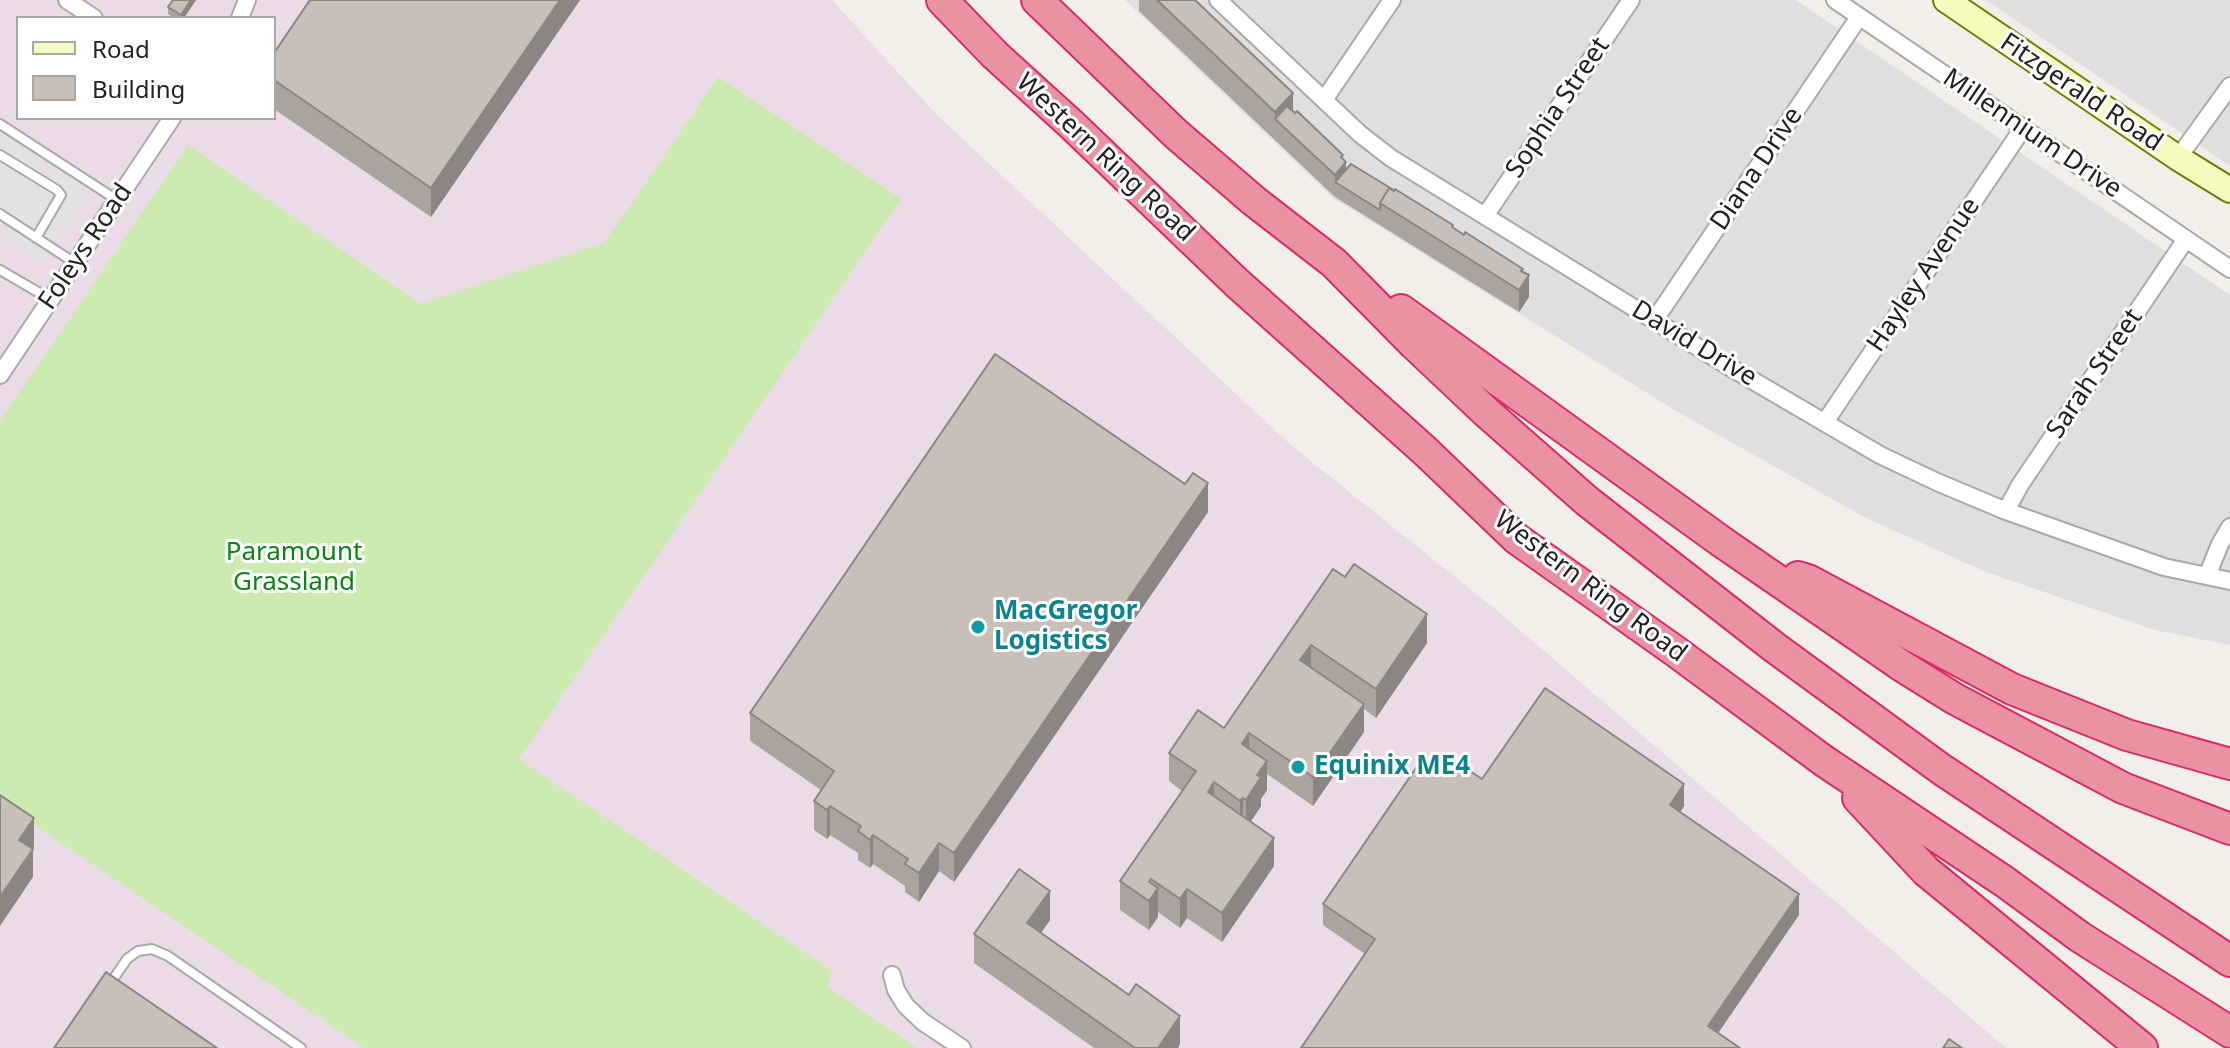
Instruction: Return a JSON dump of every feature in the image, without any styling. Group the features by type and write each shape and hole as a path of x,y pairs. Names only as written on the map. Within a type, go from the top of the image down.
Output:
{"highway":[{"name":"Western Ring Road","path":"942,0 995,55 1237,283 1424,450 1517,539 1824,761 2005,882 2080,937 2230,1032"},
{"path":"1037,0 1176,134 1254,201 1334,263 1754,564 1955,699 2123,788 2230,829"},
{"path":"1334,263 1485,411 1587,501 1696,588 1941,769 2230,961"},
{"path":"1754,564 1808,580 2012,689 2127,735 2230,764"},
{"path":"1824,761 1926,871 2142,1048"}],"street":[{"path":"67,0 91,16"},
{"name":"David Drive","path":"1218,0 1376,147 1654,321 1880,455 2006,511 2164,567 2230,581"},
{"path":"1324,100 1392,0"},
{"name":"Sophia Street","path":"1485,216 1631,0"},
{"name":"Millennium Drive","path":"1835,0 2230,269"},
{"name":"Fitzgerald Road","path":"1946,0 2230,190"},
{"name":"Diana Drive","path":"1654,321 1859,17"},
{"path":"2178,158 2230,86"},
{"name":"Foleys Road","path":"0,375 171,120"},
{"name":"Hayley Avenue","path":"1825,422 2023,128"},
{"name":"Fitzgerald Road","path":"2178,158 2230,204"},
{"name":"Sarah Street","path":"2006,511 2020,485 2186,239"},
{"path":"2207,576 2230,527"},
{"path":"892,975 896,990 906,1006 923,1022 962,1048"}],"lane":[{"path":"0,124 117,200"},
{"path":"0,155 61,195 36,238"},
{"path":"0,214 75,263"},
{"path":"0,270 51,300"},
{"path":"104,993 127,959 138,951 152,949 168,956 301,1048"}],"shaded area":[{"path":"0,0 832,0 936,114 1292,446 1500,613 2006,1048 0,1048"},
{"path":"1125,0 1796,0 2230,295 2230,645 2155,630 1986,572 1864,517 1676,411 1333,198"},
{"path":"1986,0 2230,0 2230,166 2171,126"},
{"path":"0,132 88,194 42,263 0,234"}],"green space":[{"name":"Paramount Grassland","path":"718,77 901,199 519,759 832,971 827,987 917,1048 364,1048 0,802 0,421 188,145 421,304 605,242"}],"building":[{"path":"173,0 191,0 181,15 168,7"},
{"path":"310,0 560,0 431,188 276,81 276,50"},
{"path":"1157,0 1195,0 1293,93 1275,112"},
{"path":"1287,106 1295,113 1297,111 1343,155 1341,157 1346,162 1335,175 1275,119"},
{"path":"1351,164 1392,189 1389,188 1380,203 1380,210 1335,182"},
{"path":"1389,188 1523,269 1521,271 1529,275 1519,290 1380,203"},
{"name":"MacGregor Logistics","path":"995,354 1185,484 1193,473 1208,483 954,853 939,843 919,873 905,864 908,859 873,835 870,840 858,831 861,826 830,806 827,810 814,801 834,771 750,713"},
{"name":"Equinix ME4","path":"1354,564 1427,614 1376,689 1311,645 1300,660 1364,704 1313,777 1249,733 1242,744 1267,761 1246,800 1243,798 1240,801 1214,782 1208,792 1274,838 1222,913 1187,889 1180,899 1151,879 1149,882 1158,888 1149,901 1120,881 1196,771 1169,753 1198,710 1224,728 1333,569 1345,577"},
{"path":"1545,688 1684,784 1670,805 1799,894 1708,1026 1740,1048 1301,1048 1375,939 1323,904 1418,765 1453,760 1482,779"},
{"path":"0,795 34,818 19,840 33,849 0,897"},
{"path":"1019,869 1050,891 1027,923 1129,995 1136,984 1180,1016 1158,1048 1135,1048 974,934"},
{"path":"106,972 217,1048 54,1048"},
{"path":"1949,1039 1962,1048 1943,1048"}],"place":[{"name":"MacGregor Logistics","path":"978,627"},
{"name":"Equinix ME4","path":"1298,767"}]}
